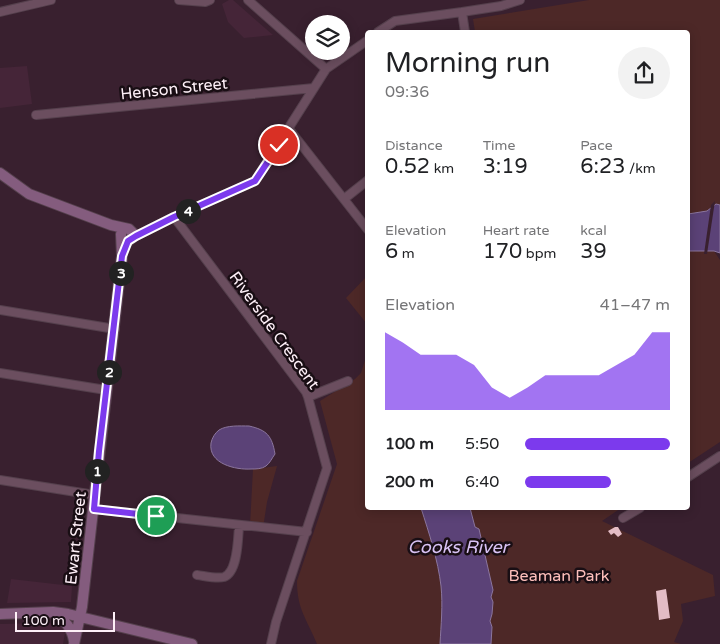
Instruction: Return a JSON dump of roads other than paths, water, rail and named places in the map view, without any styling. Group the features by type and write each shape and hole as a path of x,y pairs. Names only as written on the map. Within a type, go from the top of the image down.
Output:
{"street":[{"path":"0,12 51,0"},
{"path":"179,0 205,2 210,0"},
{"path":"248,0 326,69"},
{"path":"381,30 395,21 501,6 520,0"},
{"path":"462,12 465,30"},
{"path":"0,173 29,194 111,225 126,235 152,228 255,181 326,69 365,42"},
{"name":"Henson Street","path":"36,115 314,88"},
{"path":"289,129 365,226"},
{"path":"344,199 365,182"},
{"name":"Riverside Crescent","path":"174,217 308,397 327,468 276,622 271,644"},
{"name":"Ewart Street","path":"74,644 81,617 106,390 126,235"},
{"path":"0,310 115,329"},
{"path":"0,373 106,390"},
{"path":"308,397 348,381"},
{"path":"690,476 720,456"},
{"path":"0,480 95,495"},
{"path":"94,509 307,532"},
{"path":"623,518 637,510"},
{"path":"197,575 221,577 229,574 235,564 239,526"},
{"path":"53,612 68,624 74,644"},
{"path":"0,614 53,612 192,644"}],"water":[{"path":"716,204 720,205 720,253 714,251 690,251 690,214 707,211"},
{"path":"249,426 264,432 270,438 275,454 269,463 261,468 245,469 231,467 218,461 211,450 211,441 216,433 226,427"},
{"name":"Cooks River","path":"422,510 471,510 475,527 479,529 493,590 490,621 492,627 491,644 440,644 441,586"}],"park label":[{"name":"Beaman Park","path":"559,575"}]}
